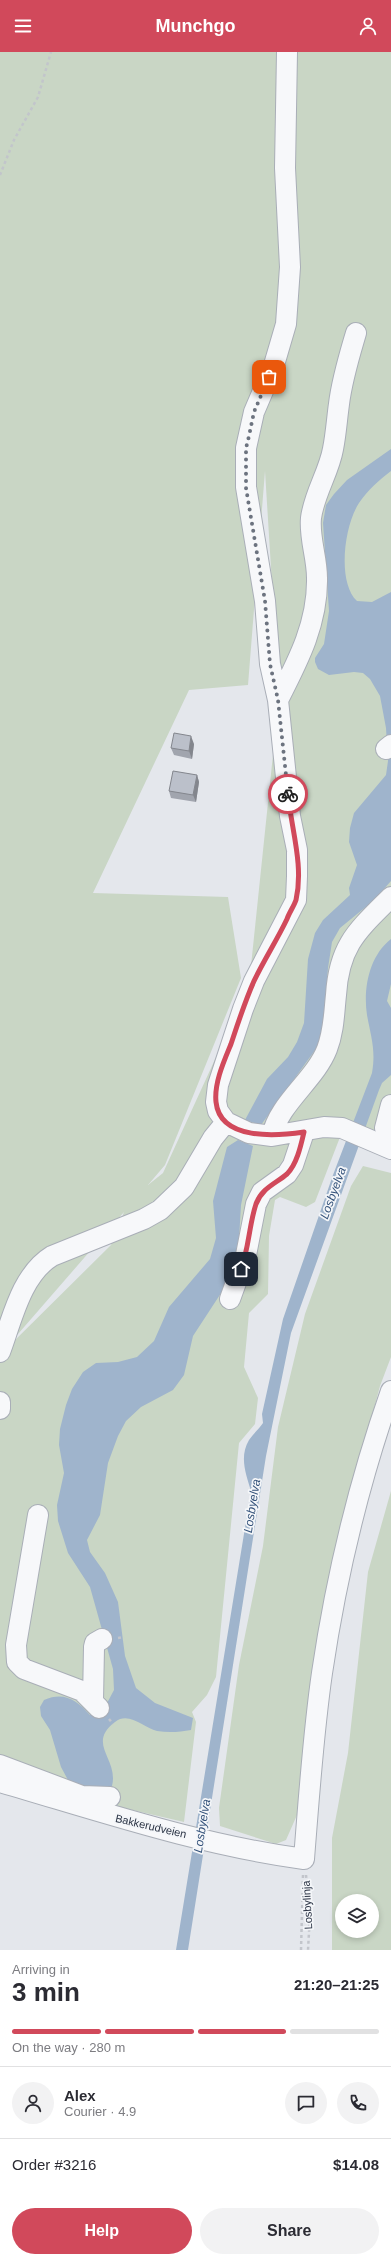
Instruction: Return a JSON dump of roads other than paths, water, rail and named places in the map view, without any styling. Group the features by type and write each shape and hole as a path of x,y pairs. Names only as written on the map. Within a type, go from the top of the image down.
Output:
{"street":[{"path":"287,52 285,168 290,267 286,324 274,365 254,412 246,448 246,488 265,601 270,664 278,700 290,816 297,850 296,900 254,981 226,1058 216,1094 218,1111 226,1122 249,1133 272,1136 304,1132 324,1127 348,1130 384,1138 391,1105"},
{"path":"278,700 298,663 309,635 316,602 317,576 311,536 311,517 315,499 333,449 344,372 356,333"},
{"path":"272,1136 278,1120 314,1072 327,1049 334,1024 339,965 348,943 391,897"},
{"path":"0,1352 11,1319 39,1264 52,1256 144,1219 160,1210 184,1187 213,1138 226,1122"},
{"path":"230,1299 246,1255 256,1204 262,1192 287,1174 293,1165 304,1132"},
{"name":"Bakkerudveien","path":"0,1782 115,1818 269,1854 304,1859 314,1740 324,1664 358,1497 391,1392"},
{"path":"0,1402 0,1409"},
{"path":"38,1514 20,1608 15,1654 17,1662 24,1669 82,1691 96,1704 94,1647 95,1643 102,1639"},
{"path":"0,1765 82,1796 110,1797"}],"water":[{"path":"391,449 391,471 366,494 354,513 347,539 345,568 347,581 351,592 357,601 372,602 391,592 391,881 373,901 340,928 332,942 328,968 323,1027 318,1046 261,1125 245,1120 267,1079 288,1057 297,1042 304,1023 308,959 315,933 323,920 350,895 349,888 357,865 349,842 350,828 354,813 386,775 388,761 386,728 380,696 370,679 363,673 354,672 329,675 318,669 315,658 324,644 329,611 323,523 326,505 347,480"},
{"name":"Losbyelva","path":"391,939 391,984 387,1001 391,1008 391,1075 382,1083 379,1090 291,1333 266,1456 188,1950 176,1950 251,1491 244,1466 244,1453 249,1440 263,1423 262,1414 283,1319 333,1175 372,1073 373,1050 366,1005 367,984 369,974 377,954"},
{"path":"238,1140 253,1146 241,1205 238,1257 225,1287 193,1336 184,1375 173,1390 141,1407 126,1421 118,1436 108,1463 100,1515 87,1540 90,1552 105,1573 118,1602 125,1656 136,1688 155,1703 193,1718 191,1730 174,1732 157,1731 131,1719 120,1719 107,1730 103,1737 103,1745 113,1776 112,1786 102,1790 90,1789 68,1780 61,1767 50,1730 41,1716 40,1707 44,1700 58,1696 70,1698 90,1715 106,1705 114,1690 113,1669 90,1587 68,1553 58,1521 57,1505 64,1473 59,1445 60,1429 72,1389 83,1372 96,1363 118,1362 137,1357 154,1341 169,1307 210,1259 216,1238 213,1201 227,1147"}]}
